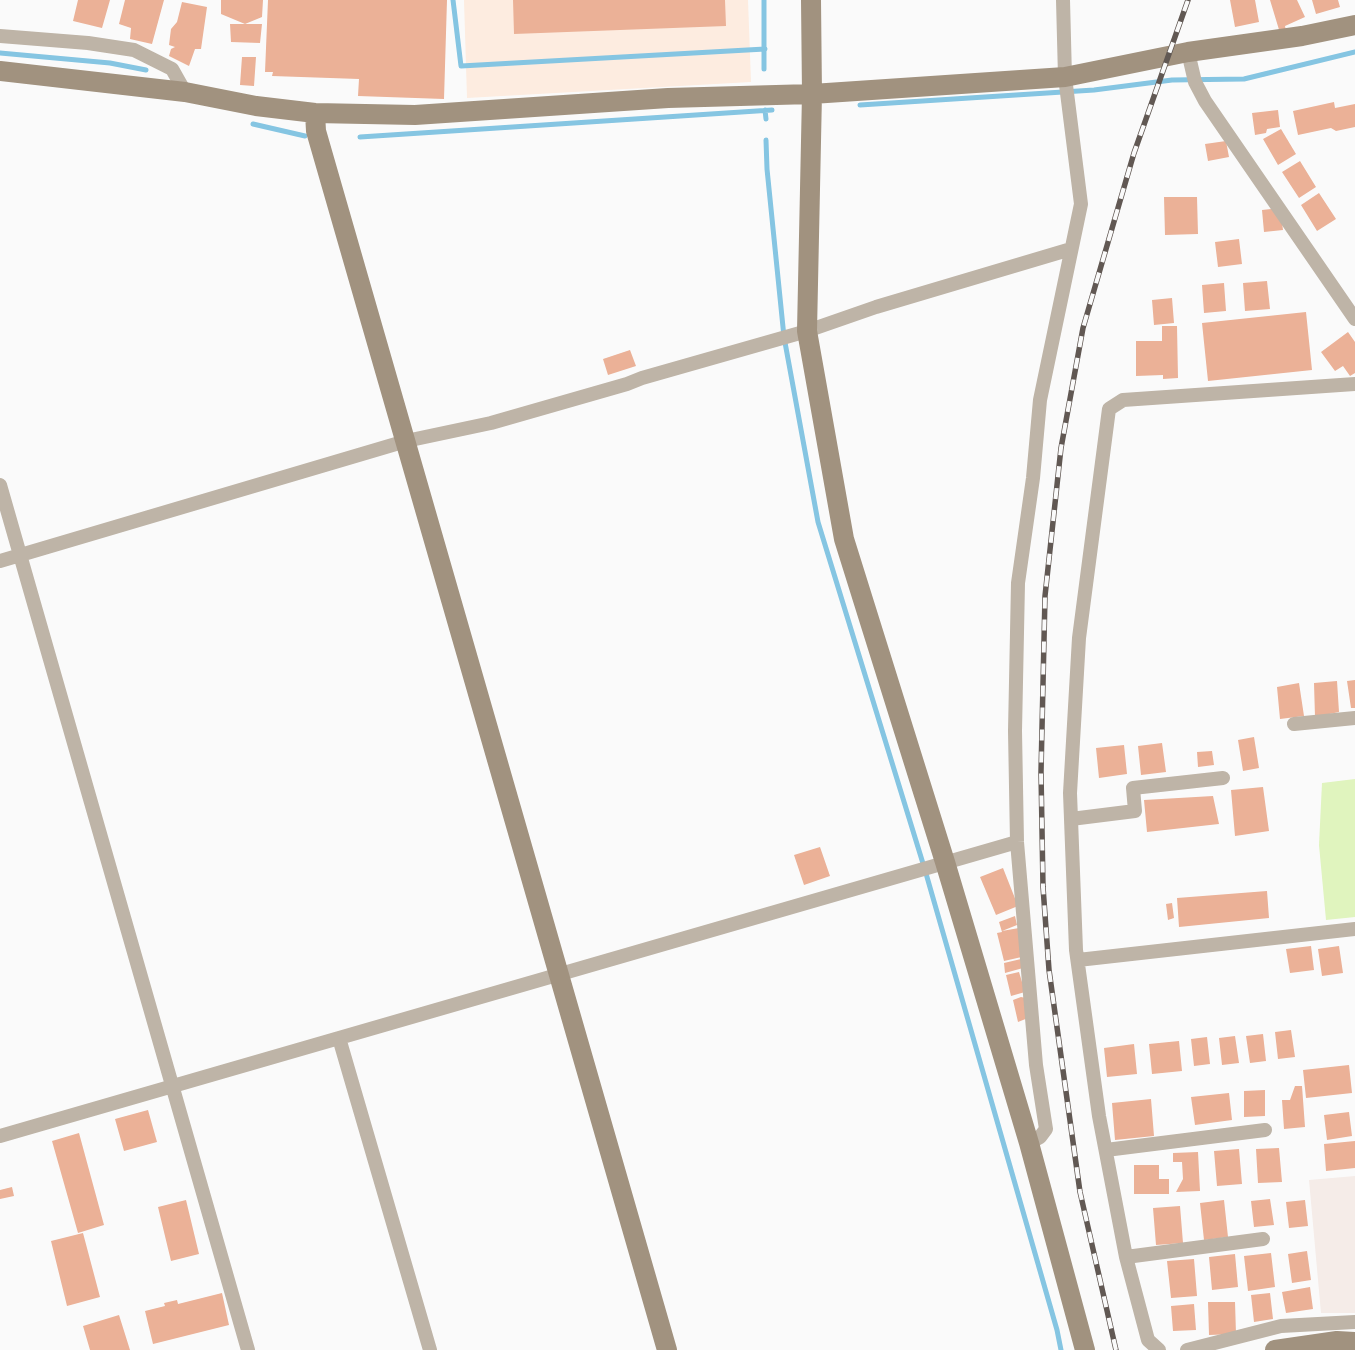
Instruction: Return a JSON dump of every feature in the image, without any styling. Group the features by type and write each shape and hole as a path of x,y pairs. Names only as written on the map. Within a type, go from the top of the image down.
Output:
{"street":[{"path":"811,0 812,94 802,332 844,539 940,864 1029,1142 1085,1350"},
{"path":"1029,1142 1040,1137 1046,1129 1036,1065 1016,842 1014,731 1018,584 1033,478 1040,400 1070,249 1081,204 1064,77 1064,0"},
{"path":"0,71 185,92 256,106 315,113 415,115 668,98 812,94 1064,77 1188,52 1302,36 1355,25"},
{"path":"0,36 88,43 134,50 172,69 185,92"},
{"path":"1188,52 1195,82 1205,101 1355,319"},
{"path":"315,113 316,131 667,1350"},
{"path":"0,560 406,441 491,423 777,340 876,307 1070,249"},
{"path":"1159,1350 1148,1340 1126,1257 1106,1150 1078,960 1070,793 1079,638 1109,409 1123,400 1355,384"},
{"path":"0,485 174,1086 248,1350"},
{"path":"1294,724 1355,718"},
{"path":"1071,819 1135,811 1134,788 1223,778"},
{"path":"0,1136 1016,842"},
{"path":"1078,960 1355,929"},
{"path":"339,1038 430,1350"},
{"path":"1106,1150 1265,1130"},
{"path":"1126,1257 1263,1239"},
{"path":"1187,1350 1281,1326 1355,1322"},
{"path":"1275,1350 1337,1340 1355,1342"}],"shaded area":[{"path":"464,0 748,0 751,82 467,98"},
{"path":"1355,1176 1355,1313 1321,1313 1309,1180"}],"green space":[{"path":"1355,779 1355,917 1326,920 1319,845 1322,783"}],"building":[{"path":"78,0 110,0 102,28 73,21"},
{"path":"125,0 164,0 152,44 130,39 131,28 119,24"},
{"path":"221,0 263,0 262,17 245,24 221,14"},
{"path":"268,0 447,0 444,99 358,96 359,79 272,76 273,72 265,72"},
{"path":"513,0 725,0 726,26 514,34"},
{"path":"1230,0 1255,0 1259,22 1235,27"},
{"path":"1270,0 1297,0 1305,17 1285,26 1286,31 1280,33"},
{"path":"1312,0 1338,0 1340,7 1316,14"},
{"path":"182,2 207,7 201,49 195,49 189,66 169,56 171,49 175,47 169,45 171,29 177,22"},
{"path":"230,24 262,24 260,43 231,42"},
{"path":"242,57 256,57 254,86 240,85"},
{"path":"1334,102 1335,108 1355,104 1355,127 1336,131 1331,128 1298,135 1293,111"},
{"path":"1278,110 1280,127 1267,129 1266,133 1255,135 1252,113"},
{"path":"1281,129 1296,154 1278,165 1263,139"},
{"path":"1226,141 1229,157 1208,161 1205,144"},
{"path":"1300,161 1316,187 1299,198 1282,172"},
{"path":"1319,193 1336,219 1317,231 1301,205"},
{"path":"1164,197 1197,197 1198,234 1165,235"},
{"path":"1280,208 1283,230 1264,232 1262,210"},
{"path":"1239,239 1242,264 1218,267 1215,242"},
{"path":"1267,281 1270,309 1245,311 1243,283"},
{"path":"1224,283 1226,311 1204,313 1202,285"},
{"path":"1172,298 1174,323 1154,325 1152,300"},
{"path":"1306,312 1312,370 1208,381 1202,323"},
{"path":"1162,326 1177,326 1178,378 1163,379 1163,375 1136,376 1136,341 1162,341"},
{"path":"1348,332 1355,342 1355,373 1350,376 1343,366 1335,371 1321,352"},
{"path":"630,350 636,366 608,375 603,359"},
{"path":"1355,680 1355,708 1351,708 1347,681"},
{"path":"1337,681 1339,712 1315,717 1314,683"},
{"path":"1299,683 1304,716 1280,719 1277,687"},
{"path":"1254,737 1259,768 1243,771 1238,740"},
{"path":"1162,743 1166,772 1141,775 1138,746"},
{"path":"1124,745 1127,774 1099,778 1096,748"},
{"path":"1212,751 1214,765 1198,767 1197,752"},
{"path":"1263,787 1269,831 1235,836 1231,790"},
{"path":"1213,796 1219,824 1147,832 1144,800"},
{"path":"820,847 830,876 804,885 794,855"},
{"path":"1003,868 1018,906 996,915 980,877"},
{"path":"1267,891 1269,918 1179,927 1177,898"},
{"path":"1172,903 1174,918 1168,920 1166,904"},
{"path":"1015,916 1017,925 1002,931 1019,928 1026,956 1004,961 997,933 1002,932 999,922"},
{"path":"1311,946 1314,970 1290,973 1286,949"},
{"path":"1339,946 1343,973 1322,976 1318,949"},
{"path":"1021,959 1023,968 1005,973 1004,963"},
{"path":"1019,972 1025,992 1011,996 1006,975"},
{"path":"1021,997 1026,998 1028,1018 1018,1022 1013,1000"},
{"path":"1291,1030 1295,1057 1278,1059 1275,1032"},
{"path":"1263,1034 1266,1061 1250,1063 1246,1036"},
{"path":"1235,1036 1239,1063 1222,1065 1219,1038"},
{"path":"1207,1037 1210,1064 1194,1066 1191,1039"},
{"path":"1179,1041 1182,1071 1152,1074 1149,1044"},
{"path":"1134,1044 1137,1074 1107,1077 1104,1048"},
{"path":"1349,1065 1352,1093 1306,1098 1303,1070"},
{"path":"1295,1086 1302,1086 1305,1127 1284,1129 1282,1100 1290,1100"},
{"path":"1265,1090 1265,1116 1244,1117 1244,1091"},
{"path":"1229,1093 1232,1120 1195,1125 1191,1097"},
{"path":"1151,1099 1154,1136 1115,1140 1112,1103"},
{"path":"148,1110 157,1142 124,1151 115,1119"},
{"path":"1349,1112 1352,1136 1327,1140 1324,1115"},
{"path":"79,1133 104,1225 78,1233 52,1141"},
{"path":"1355,1141 1355,1168 1326,1171 1324,1144"},
{"path":"1279,1148 1282,1182 1258,1183 1256,1149"},
{"path":"1239,1149 1242,1184 1217,1186 1214,1151"},
{"path":"1198,1152 1200,1191 1176,1192 1183,1179 1182,1162 1173,1162 1173,1153"},
{"path":"1134,1165 1159,1165 1159,1179 1169,1179 1169,1194 1134,1194"},
{"path":"12,1187 14,1196 0,1199 0,1190"},
{"path":"1270,1199 1274,1225 1254,1227 1251,1201"},
{"path":"186,1200 199,1254 171,1261 158,1207"},
{"path":"1224,1200 1228,1237 1204,1240 1200,1203"},
{"path":"1305,1200 1308,1226 1289,1228 1286,1202"},
{"path":"1180,1206 1183,1243 1156,1245 1153,1208"},
{"path":"83,1233 100,1297 67,1306 51,1241"},
{"path":"1307,1251 1311,1280 1292,1283 1288,1254"},
{"path":"1271,1253 1275,1287 1248,1291 1244,1256"},
{"path":"1235,1254 1238,1287 1212,1290 1209,1257"},
{"path":"1194,1259 1197,1296 1171,1298 1167,1261"},
{"path":"1310,1287 1313,1309 1286,1313 1282,1292"},
{"path":"222,1293 229,1325 153,1344 145,1311 165,1306 164,1303 177,1300 178,1304"},
{"path":"1270,1293 1273,1319 1254,1322 1251,1295"},
{"path":"1208,1302 1235,1302 1236,1334 1209,1335"},
{"path":"1194,1304 1196,1330 1173,1331 1171,1306"},
{"path":"119,1315 130,1350 90,1350 83,1326"}],"waterway":[{"path":"453,0 461,66 765,49"},
{"path":"764,0 764,69"},
{"path":"860,105 1094,90 1172,80 1244,79 1355,52"},
{"path":"0,53 110,63 146,70"},
{"path":"765,110 766,119"},
{"path":"360,137 772,110"},
{"path":"253,124 305,136"},
{"path":"766,140 767,169 784,337 818,522 925,870 1057,1330 1061,1350"}],"railway":[{"path":"1116,1350 1080,1192 1049,970 1043,887 1041,772 1045,596 1061,448 1083,328 1134,153 1188,0"}]}
